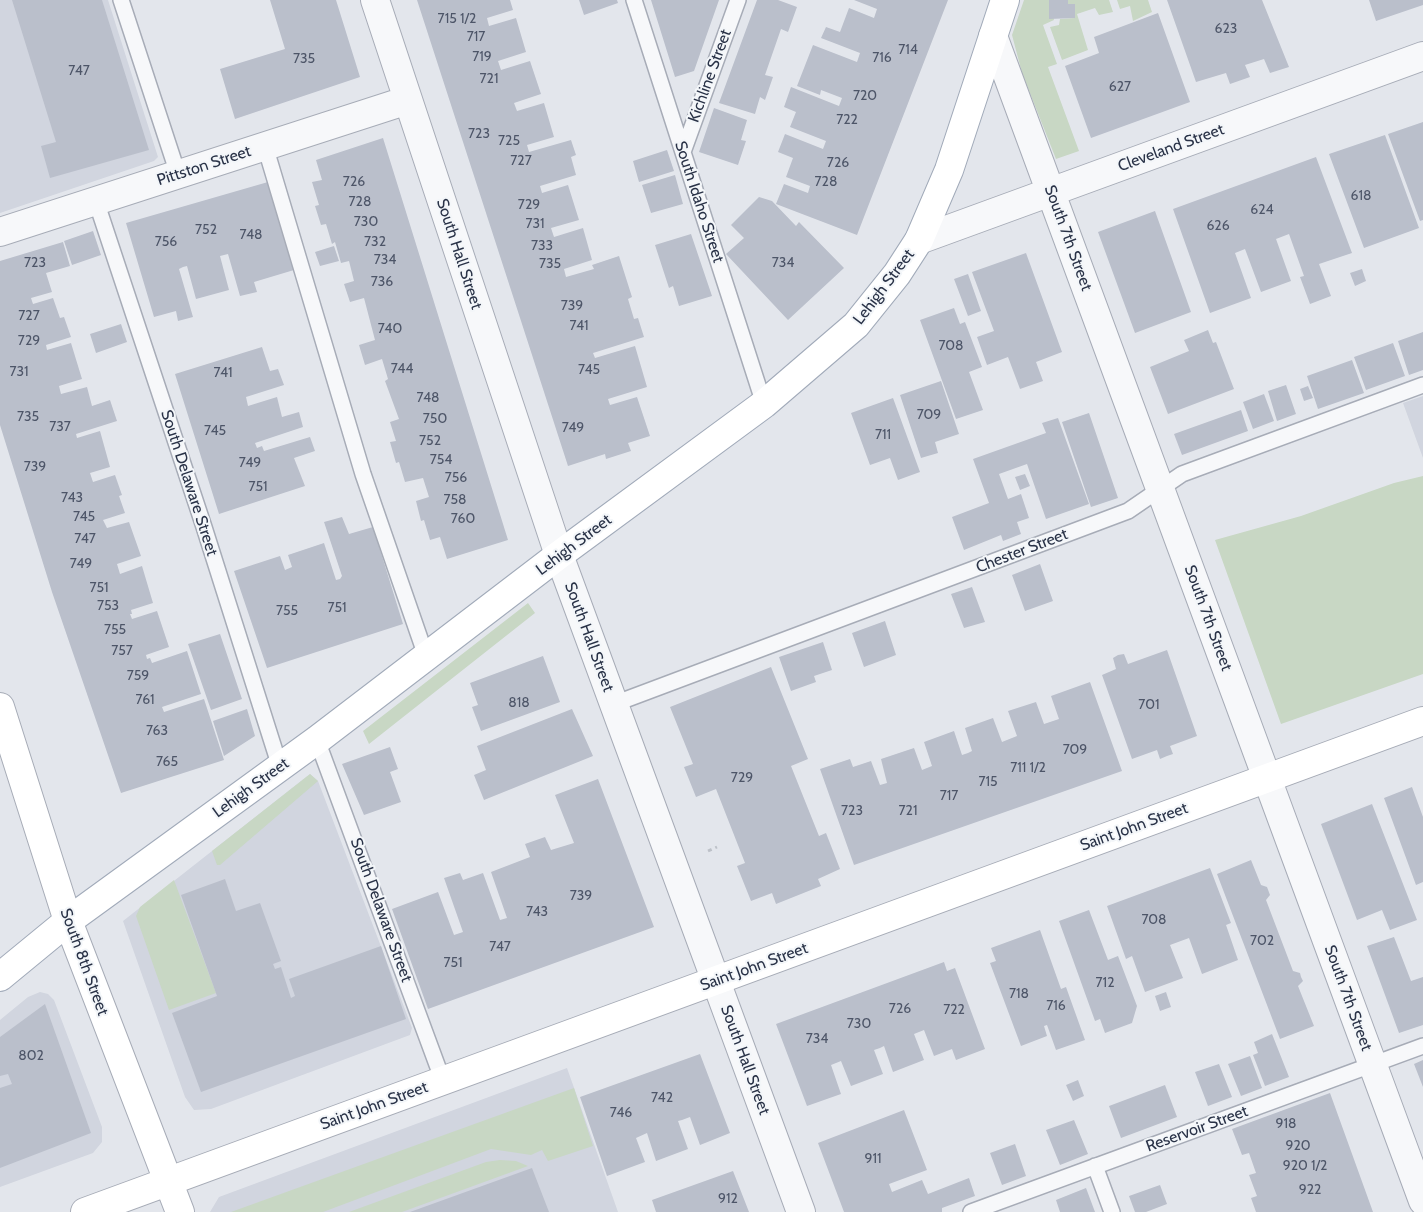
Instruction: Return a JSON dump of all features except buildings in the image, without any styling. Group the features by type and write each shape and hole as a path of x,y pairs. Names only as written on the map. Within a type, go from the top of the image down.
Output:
{"main road":[{"name":"Lehigh Street","path":"0,977 68,921 317,740 559,555 764,404 856,325 897,274 919,240 949,170 1005,0"},
{"name":"South 8th Street","path":"0,707 68,921 180,1212"},
{"name":"Saint John Street","path":"85,1212 1423,721"}],"street":[{"name":"South Hall Street","path":"375,0 559,555 801,1212"},
{"name":"South 7th Street","path":"993,36 1423,1201"},
{"name":"Cleveland Street","path":"919,240 1423,56"},
{"name":"Pittston Street","path":"0,232 408,100"}],"lane":[{"path":"121,0 178,174"},
{"name":"South Idaho Street","path":"634,0 764,404"},
{"name":"Kichline Street","path":"683,152 737,0"},
{"path":"264,146 363,474 426,656"},
{"name":"South Delaware Street","path":"96,201 201,518 280,767"},
{"name":"Chester Street","path":"614,704 1128,511 1182,474 1423,385"},
{"name":"South Delaware Street","path":"317,740 444,1081"},
{"name":"Reservoir Street","path":"971,1212 1423,1046"},
{"path":"1095,1166 1112,1212"}],"path":[{"path":"708,851 717,847"}],"shaded area":[{"path":"0,0 108,0 158,157 154,161 0,213"},
{"path":"1423,396 1423,458 1403,403"},
{"path":"310,774 318,781 412,1028 410,1035 211,1109 194,1110 185,1097 123,921"},
{"path":"40,992 48,994 54,1000 102,1127 102,1142 93,1153 0,1187 0,1020 28,997"},
{"path":"567,1068 618,1212 210,1212 219,1197"}],"green space":[{"path":"1024,0 1049,0 1054,20 1043,25 1057,64 1048,67 1079,151 1056,159 1022,73 1012,35"},
{"path":"1068,0 1109,0 1113,12 1099,15 1095,8 1077,14 1088,50 1062,60 1050,27 1059,25 1060,19 1075,18 1075,4 1068,4"},
{"path":"1117,0 1148,0 1152,12 1133,21 1130,6 1120,9"},
{"path":"1423,476 1423,674 1281,724 1215,540 1301,516 1394,483"},
{"path":"528,603 535,613 369,744 363,731"},
{"path":"310,774 318,781 220,865 217,865 212,851"},
{"path":"174,880 216,993 169,1010 136,916 140,907"},
{"path":"574,1088 593,1146 548,1161 542,1150 531,1155 491,1149 323,1212 231,1212"},
{"path":"500,1160 516,1161 528,1166 402,1212 349,1212 486,1162"}]}
